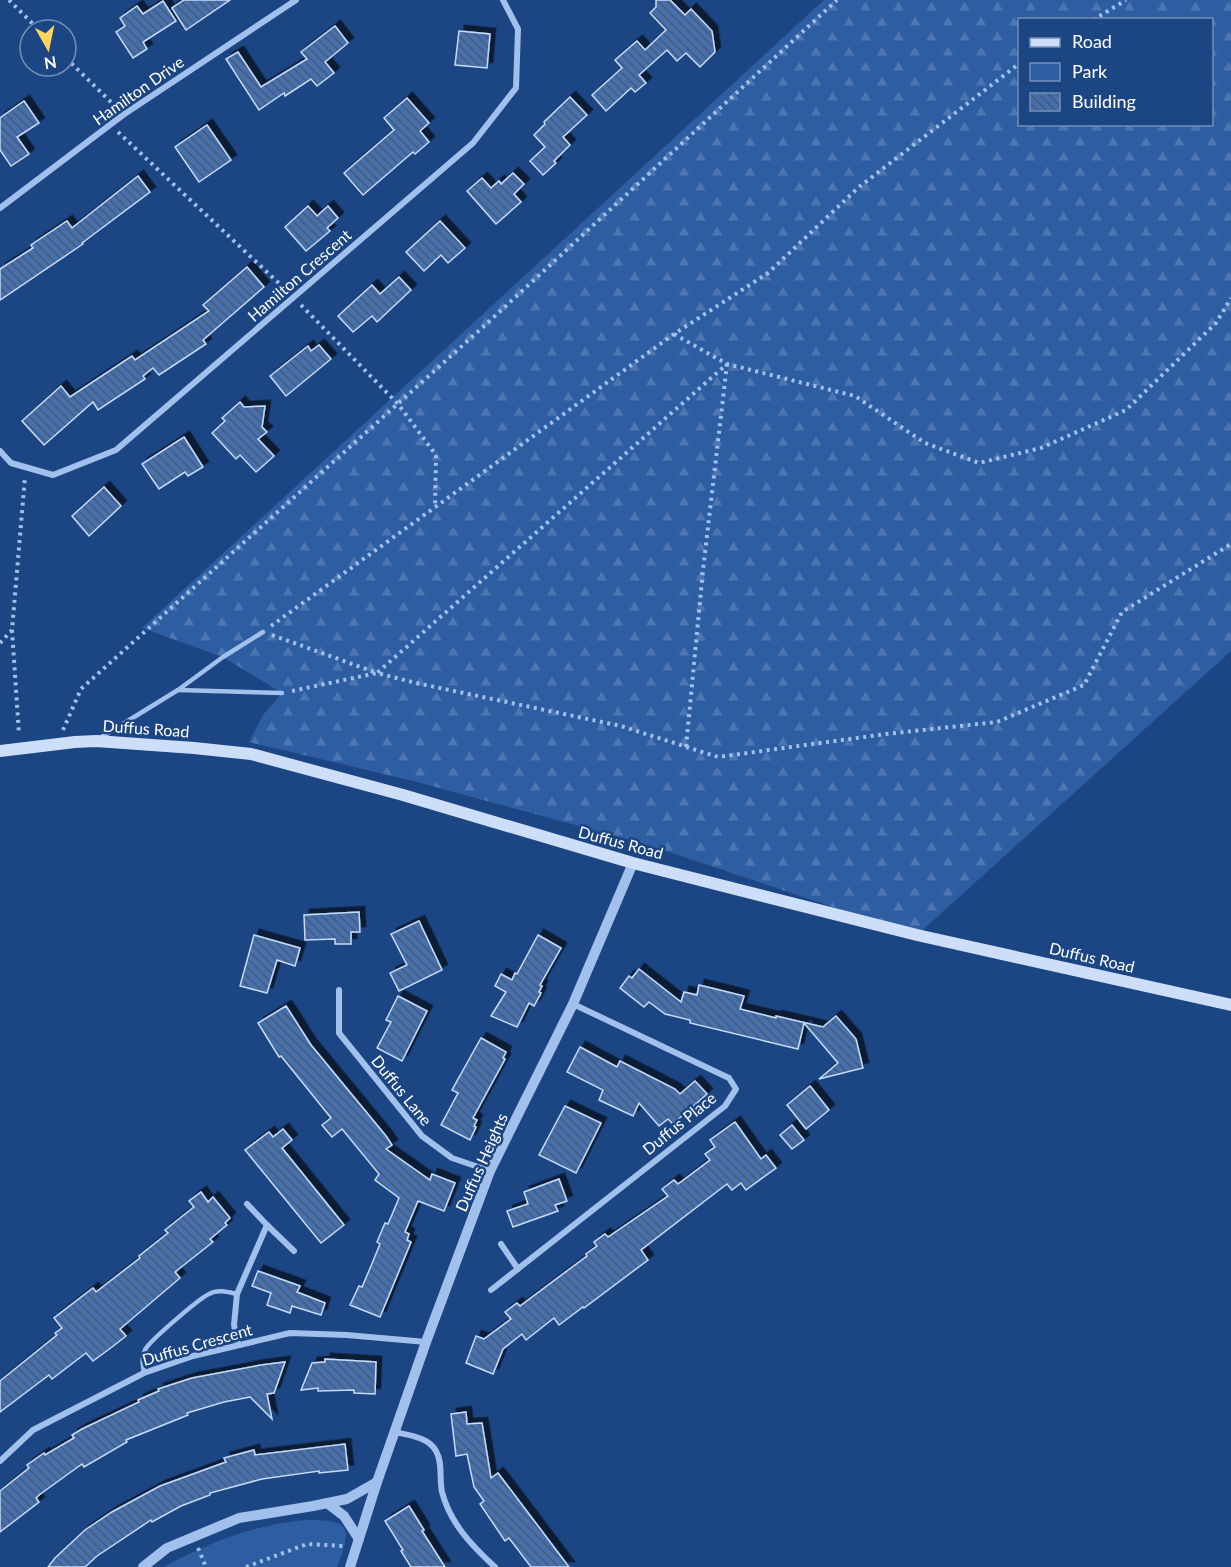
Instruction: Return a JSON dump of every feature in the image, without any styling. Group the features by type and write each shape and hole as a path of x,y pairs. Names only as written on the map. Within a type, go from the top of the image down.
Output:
{"main road":[{"name":"Duffus Road","path":"0,751 96,741 251,754 404,795 633,863 917,935 1231,1005"}],"street":[{"name":"Hamilton Drive","path":"0,208 123,115 296,0"},
{"name":"Hamilton Crescent","path":"0,451 10,463 53,475 116,450 473,143 516,88 518,29 503,0"},
{"name":"Duffus Heights","path":"350,1567 426,1342 490,1171 573,1004 633,863"},
{"name":"Duffus Lane","path":"339,990 339,1033 422,1136 452,1158 490,1171"},
{"name":"Duffus Place","path":"491,1290 725,1106 736,1089 729,1078 573,1004"},
{"path":"247,1204 294,1251"},
{"path":"238,1345 234,1324 237,1294 267,1225"},
{"path":"501,1244 518,1269"},
{"name":"Duffus Crescent","path":"0,1461 33,1430 144,1373 193,1356 290,1333 426,1342"},
{"path":"395,1432 426,1440 436,1450 442,1492 454,1520 466,1538 495,1567"},
{"path":"143,1567 168,1548 239,1518 347,1499 377,1482"},
{"path":"327,1503 344,1516 358,1543"}],"lane":[{"path":"96,741 178,690 223,657 263,632"},
{"path":"178,690 282,693"},
{"path":"144,1373 144,1351 165,1329 210,1293 224,1291 237,1294"}],"path":[{"path":"9,0 27,18"},
{"path":"56,744 81,689 398,404 837,0"},
{"path":"1096,18 1126,0"},
{"path":"263,632 674,334 768,273 859,187 1018,65"},
{"path":"78,70 123,115"},
{"path":"111,125 294,297 398,404 436,455 435,507"},
{"path":"674,334 727,364 855,396 925,443 979,463 1041,448 1126,410 1215,323 1231,298"},
{"path":"282,693 377,673 727,364"},
{"path":"686,747 703,570 727,364"},
{"path":"20,748 12,630 26,468"},
{"path":"263,632 377,673 621,726 718,757 886,734 997,722 1084,684 1122,612 1231,544"},
{"path":"0,642 12,630"},
{"path":"246,1567 307,1544 358,1543"}],"green space":[{"path":"824,0 1231,0 1231,651 917,935 642,843 413,781 249,742 263,715 282,693 223,657 142,628"},
{"path":"306,1520 332,1522 344,1528 345,1542 337,1567 164,1567 198,1550 250,1530"}],"building":[{"path":"184,0 230,0 186,30 172,8"},
{"path":"656,0 670,0 685,15 691,9 712,31 715,52 700,67 686,53 677,61 667,50 639,75 646,83 635,92 631,88 606,111 592,95 622,68 615,60 637,41 645,50 666,30 650,13 656,7"},
{"path":"163,1 176,21 143,42 147,49 133,58 116,32 125,26 120,18 137,6 143,14"},
{"path":"335,26 348,43 325,62 334,73 317,86 311,79 285,96 284,93 259,110 226,59 238,52 261,87 307,59 301,52"},
{"path":"459,31 490,34 487,68 455,65"},
{"path":"570,97 587,115 563,137 570,145 543,175 530,161 545,147 534,135"},
{"path":"407,98 429,123 420,131 429,142 415,154 413,152 363,195 344,173 394,130 384,118"},
{"path":"24,101 39,123 17,137 29,154 11,166 0,150 0,118"},
{"path":"207,125 231,160 199,182 175,147"},
{"path":"513,173 524,184 514,194 521,202 496,224 467,191 482,178 491,188 499,181 501,184"},
{"path":"138,176 150,192 83,244 0,300 0,269 33,248 31,245 67,221 72,228"},
{"path":"308,206 317,216 328,206 338,218 327,228 330,231 306,251 285,227"},
{"path":"440,221 465,248 448,263 441,255 424,271 406,252"},
{"path":"247,267 264,287 203,340 206,344 159,375 153,368 143,376 145,379 98,410 93,402 44,445 22,421 61,386 70,397 132,356 135,360 209,311 203,305"},
{"path":"399,277 411,290 377,322 372,316 353,332 338,316 372,285 380,294"},
{"path":"319,345 331,359 286,396 270,376 308,346 311,351"},
{"path":"240,402 244,407 265,406 262,427 267,432 258,439 274,456 256,472 240,455 236,459 212,433 225,421 222,418"},
{"path":"184,437 203,467 188,476 185,472 159,489 142,464"},
{"path":"104,487 121,506 89,536 72,516"},
{"path":"359,912 360,932 351,932 351,944 335,944 335,939 305,940 304,915"},
{"path":"419,921 442,970 399,991 390,973 407,965 391,934"},
{"path":"254,935 300,948 295,966 277,960 267,993 240,986"},
{"path":"538,935 561,948 540,985 542,986 539,992 541,993 534,1006 529,1003 517,1027 491,1016 506,992 495,986 501,974 512,980"},
{"path":"639,969 681,1002 684,992 697,995 699,985 744,996 740,1009 776,1018 776,1016 823,1027 836,1016 856,1039 863,1068 819,1079 838,1063 804,1023 798,1049 690,1023 690,1020 665,1014 649,1002 644,1007 620,988 629,976 632,978"},
{"path":"398,996 427,1011 402,1061 377,1048 391,1022 386,1020"},
{"path":"286,1006 311,1045 386,1136 392,1145 386,1149 430,1180 432,1174 455,1183 444,1211 418,1201 405,1232 409,1234 407,1240 411,1242 380,1317 350,1305 359,1286 362,1287 380,1244 377,1242 399,1198 375,1180 379,1174 342,1129 332,1137 322,1125 331,1118 281,1056 279,1057 258,1023"},
{"path":"481,1038 506,1052 503,1058 505,1059 473,1118 477,1120 470,1140 441,1125 458,1093 452,1090"},
{"path":"580,1047 617,1067 620,1061 675,1089 680,1094 695,1081 707,1094 673,1124 668,1119 659,1126 639,1103 633,1116 599,1100 603,1090 567,1072"},
{"path":"810,1086 829,1110 806,1129 787,1105"},
{"path":"565,1106 601,1123 576,1173 539,1155"},
{"path":"735,1122 761,1159 766,1155 776,1168 746,1190 741,1183 732,1190 727,1184 641,1250 648,1260 584,1308 559,1325 554,1318 526,1340 522,1334 503,1349 493,1374 466,1363 476,1336 484,1339 511,1319 505,1312 517,1303 520,1306 587,1256 586,1254 597,1246 594,1242 605,1234 608,1237 668,1196 662,1189 674,1180 678,1184 710,1160 705,1154 715,1147 710,1140"},
{"path":"792,1125 804,1140 792,1149 780,1135"},
{"path":"283,1129 292,1140 282,1148 344,1225 321,1243 245,1150 269,1132 273,1137"},
{"path":"559,1179 567,1201 555,1205 558,1211 513,1227 507,1211 528,1204 524,1192"},
{"path":"201,1192 208,1202 213,1197 230,1218 225,1223 227,1225 210,1239 213,1242 175,1272 180,1278 120,1329 126,1336 93,1361 86,1353 52,1379 49,1375 0,1412 0,1381 57,1335 55,1333 62,1328 54,1318 93,1288 96,1292 140,1258 139,1256 168,1233 165,1230 194,1207 189,1201"},
{"path":"258,1271 300,1286 297,1292 325,1303 321,1315 292,1306 290,1313 267,1305 271,1293 252,1286"},
{"path":"325,1359 376,1362 375,1394 354,1393 354,1390 318,1391 318,1388 301,1390 312,1363 325,1362"},
{"path":"285,1362 274,1393 267,1394 272,1419 250,1397 187,1413 188,1415 126,1440 127,1442 84,1467 82,1464 39,1495 36,1498 39,1502 0,1532 0,1491 29,1468 27,1465 44,1453 45,1455 74,1438 72,1435 82,1429 139,1402 138,1400 159,1391 158,1389 192,1378"},
{"path":"466,1412 467,1424 482,1423 491,1478 498,1473 569,1567 531,1567 509,1538 505,1541 480,1504 484,1501 474,1487 467,1454 456,1456 451,1414"},
{"path":"345,1444 348,1470 319,1473 319,1471 262,1479 210,1493 152,1522 151,1520 97,1556 85,1567 48,1567 85,1530 112,1512 160,1486 226,1462 224,1458 254,1450 255,1455"},
{"path":"409,1506 445,1567 411,1567 401,1551 403,1550 385,1521"}]}
